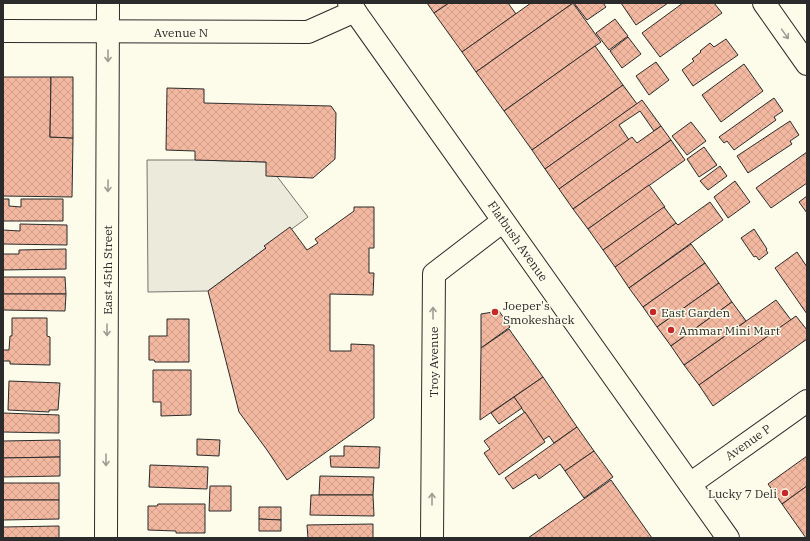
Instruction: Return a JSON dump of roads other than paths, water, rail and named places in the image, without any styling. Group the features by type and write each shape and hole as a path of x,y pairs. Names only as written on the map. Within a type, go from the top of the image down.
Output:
{"street":[{"name":"East 45th Street","path":"106,538 108,3"},
{"path":"764,3 807,64"},
{"name":"Avenue N","path":"3,31 308,32 352,7"},
{"name":"Flatbush Avenue","path":"352,7 728,538"},
{"name":"Troy Avenue","path":"432,538 434,274 503,221"},
{"name":"Avenue P","path":"690,484 807,401"}],"place":[{"name":"Joeper's Smokeshack","path":"495,312"},
{"name":"East Garden","path":"653,312"},
{"name":"Ammar Mini Mart","path":"671,330"},
{"name":"Lucky 7 Deli","path":"785,493"}]}
